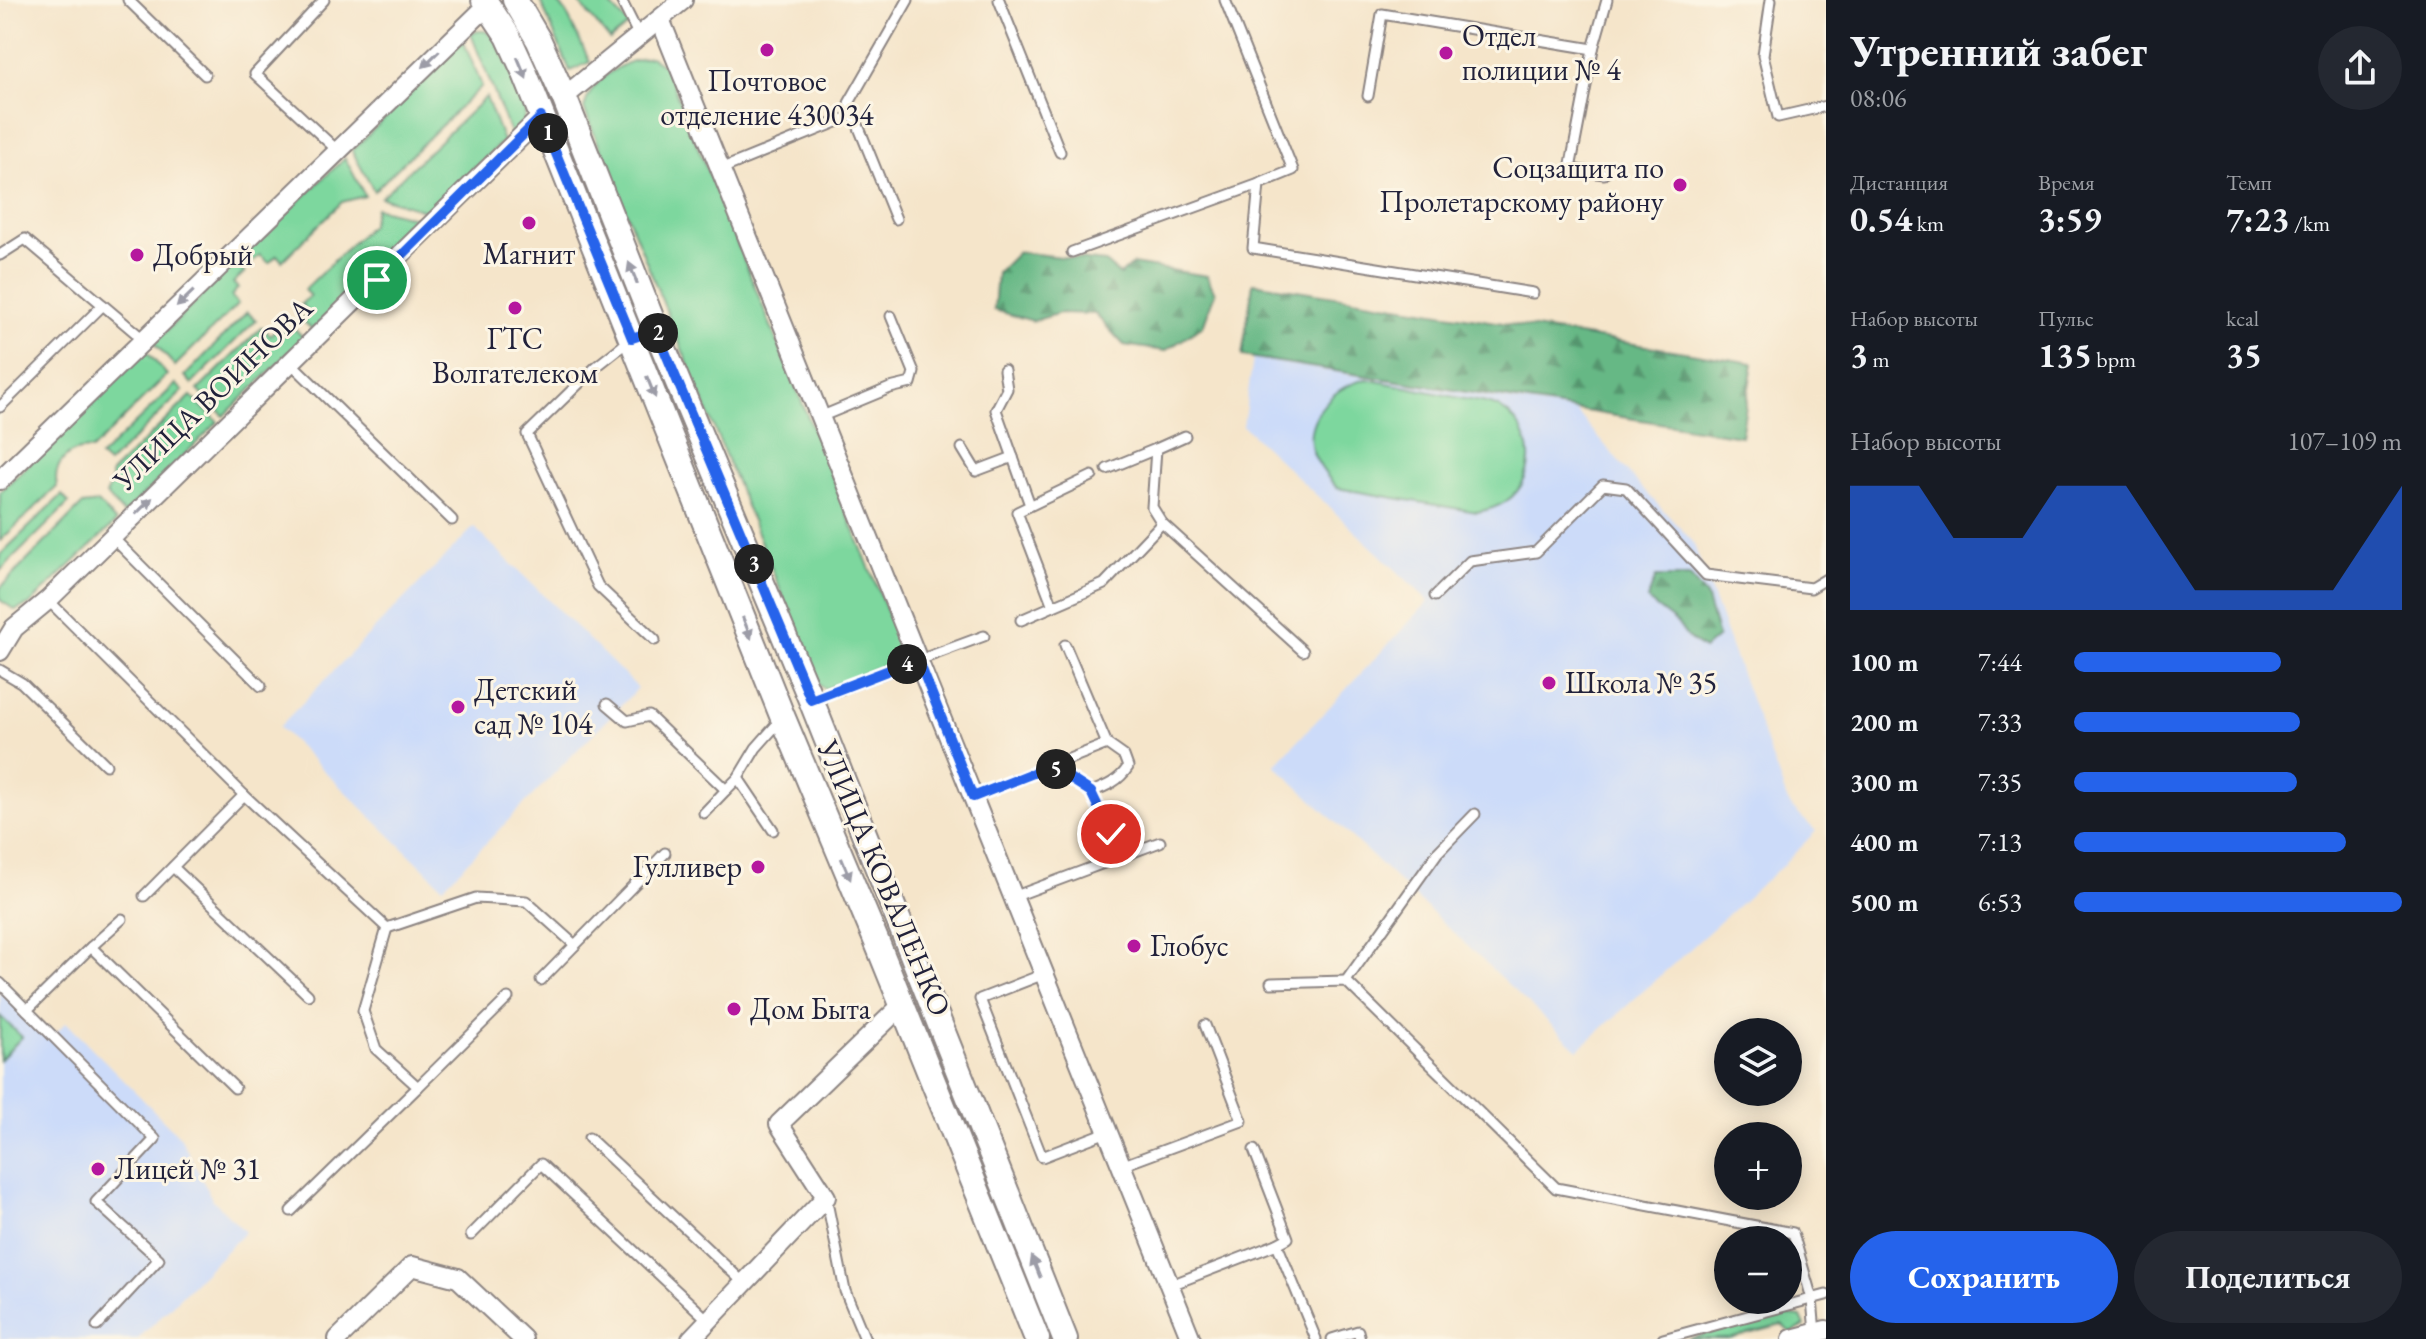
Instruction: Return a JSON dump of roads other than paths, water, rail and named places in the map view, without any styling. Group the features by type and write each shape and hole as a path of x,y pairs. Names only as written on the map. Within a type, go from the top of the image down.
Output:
{"main road":[{"name":"УЛИЦА КОВАЛЕНКО","path":"515,0 539,41 564,97 656,330 811,700 1065,1339"},
{"name":"УЛИЦА КОВАЛЕНКО","path":"489,2 508,36 632,338 783,718 1037,1339"},
{"name":"УЛИЦА ВОИНОВА","path":"541,117 564,97"},
{"path":"632,338 656,330"},
{"path":"783,718 811,700"},
{"path":"902,1005 928,994"}],"street":[{"name":"УЛИЦА ВОИНОВА","path":"564,97 683,0"},
{"path":"0,480 489,2"},
{"path":"660,19 1191,1339"},
{"name":"УЛИЦА ВОИНОВА","path":"0,651 7,622 48,600 541,117"},
{"path":"691,1339 826,1197 779,1124 902,1005"},
{"path":"338,1339 412,1266 458,1278 523,1339"},
{"path":"1792,1339 1819,1334"}],"lane":[{"path":"128,0 205,75"},
{"path":"324,0 255,74 338,151"},
{"path":"621,0 639,36"},
{"path":"896,219 849,103 908,0"},
{"path":"999,0 1060,152"},
{"path":"1072,252 1293,170 1225,0"},
{"path":"1604,174 1570,169 1593,49 1607,0"},
{"path":"1771,0 1763,55 1778,117 1826,106"},
{"path":"1368,96 1382,14 1593,49"},
{"path":"721,169 854,115"},
{"path":"1259,184 1253,248 1533,293"},
{"path":"0,255 25,239 143,339"},
{"path":"0,407 103,305"},
{"path":"820,417 890,388 911,383 914,372 891,316"},
{"path":"632,338 597,366 527,434 598,586 655,640"},
{"path":"291,363 452,520"},
{"path":"1004,370 1007,389 996,410 1030,505"},
{"path":"1107,469 1185,436"},
{"path":"962,448 976,471 1013,457"},
{"path":"1156,449 1152,507 1162,523 1303,651"},
{"path":"1053,606 1017,512 1092,476"},
{"path":"1435,596 1470,561 1536,552 1603,485 1626,488 1706,575 1811,588 1826,581"},
{"path":"1021,620 1104,584 1162,523"},
{"path":"112,537 261,686"},
{"path":"48,600 244,795 387,928"},
{"path":"811,700 984,636"},
{"path":"1065,645 1107,744 1124,756 1128,767 1111,784 1091,792"},
{"path":"0,670 22,683 106,765"},
{"path":"607,704 627,721 649,716 726,790"},
{"path":"704,813 738,778 756,748 783,718"},
{"path":"973,797 1107,744"},
{"path":"1051,766 1091,792 1111,834"},
{"path":"738,778 773,830"},
{"path":"144,896 244,795"},
{"path":"1346,981 1438,852 1475,814"},
{"path":"1013,897 1160,842"},
{"path":"541,980 665,853"},
{"path":"173,867 308,995"},
{"path":"387,928 476,898 526,901 575,945"},
{"path":"27,1010 122,919"},
{"path":"387,928 363,1011 376,1049 418,1087"},
{"path":"91,947 235,1088"},
{"path":"1044,974 980,999 1042,1157 1107,1132"},
{"path":"1271,983 1346,981 1556,1188 1793,1233 1819,1334"},
{"path":"0,983 155,1139 96,1202 159,1259 97,1326"},
{"path":"291,1211 508,998"},
{"path":"1121,1166 1242,1121 1205,1025"},
{"path":"589,1138 744,1283"},
{"path":"1171,1285 1288,1238 1254,1150"},
{"path":"471,1235 541,1164 709,1321"},
{"path":"826,1197 845,1291 865,1339"},
{"path":"1277,1244 1316,1339"},
{"path":"1663,1339 1826,1295"},
{"path":"1332,1339 1358,1331 1360,1339"}],"place":[{"name":"Почтовое отделение 430034","path":"767,50"},
{"name":"Отдел полиции № 4","path":"1446,53"},
{"name":"Соцзащита по Пролетарскому району","path":"1680,185"},
{"name":"Магнит","path":"529,223"},
{"name":"Добрый","path":"137,255"},
{"name":"ГТС Волгателеком","path":"515,308"},
{"name":"Школа № 35","path":"1549,683"},
{"name":"Детский сад № 104","path":"458,707"},
{"name":"Гулливер","path":"758,867"},
{"name":"Глобус","path":"1134,946"},
{"name":"Дом Быта","path":"734,1009"},
{"name":"Лицей № 31","path":"98,1169"}]}
